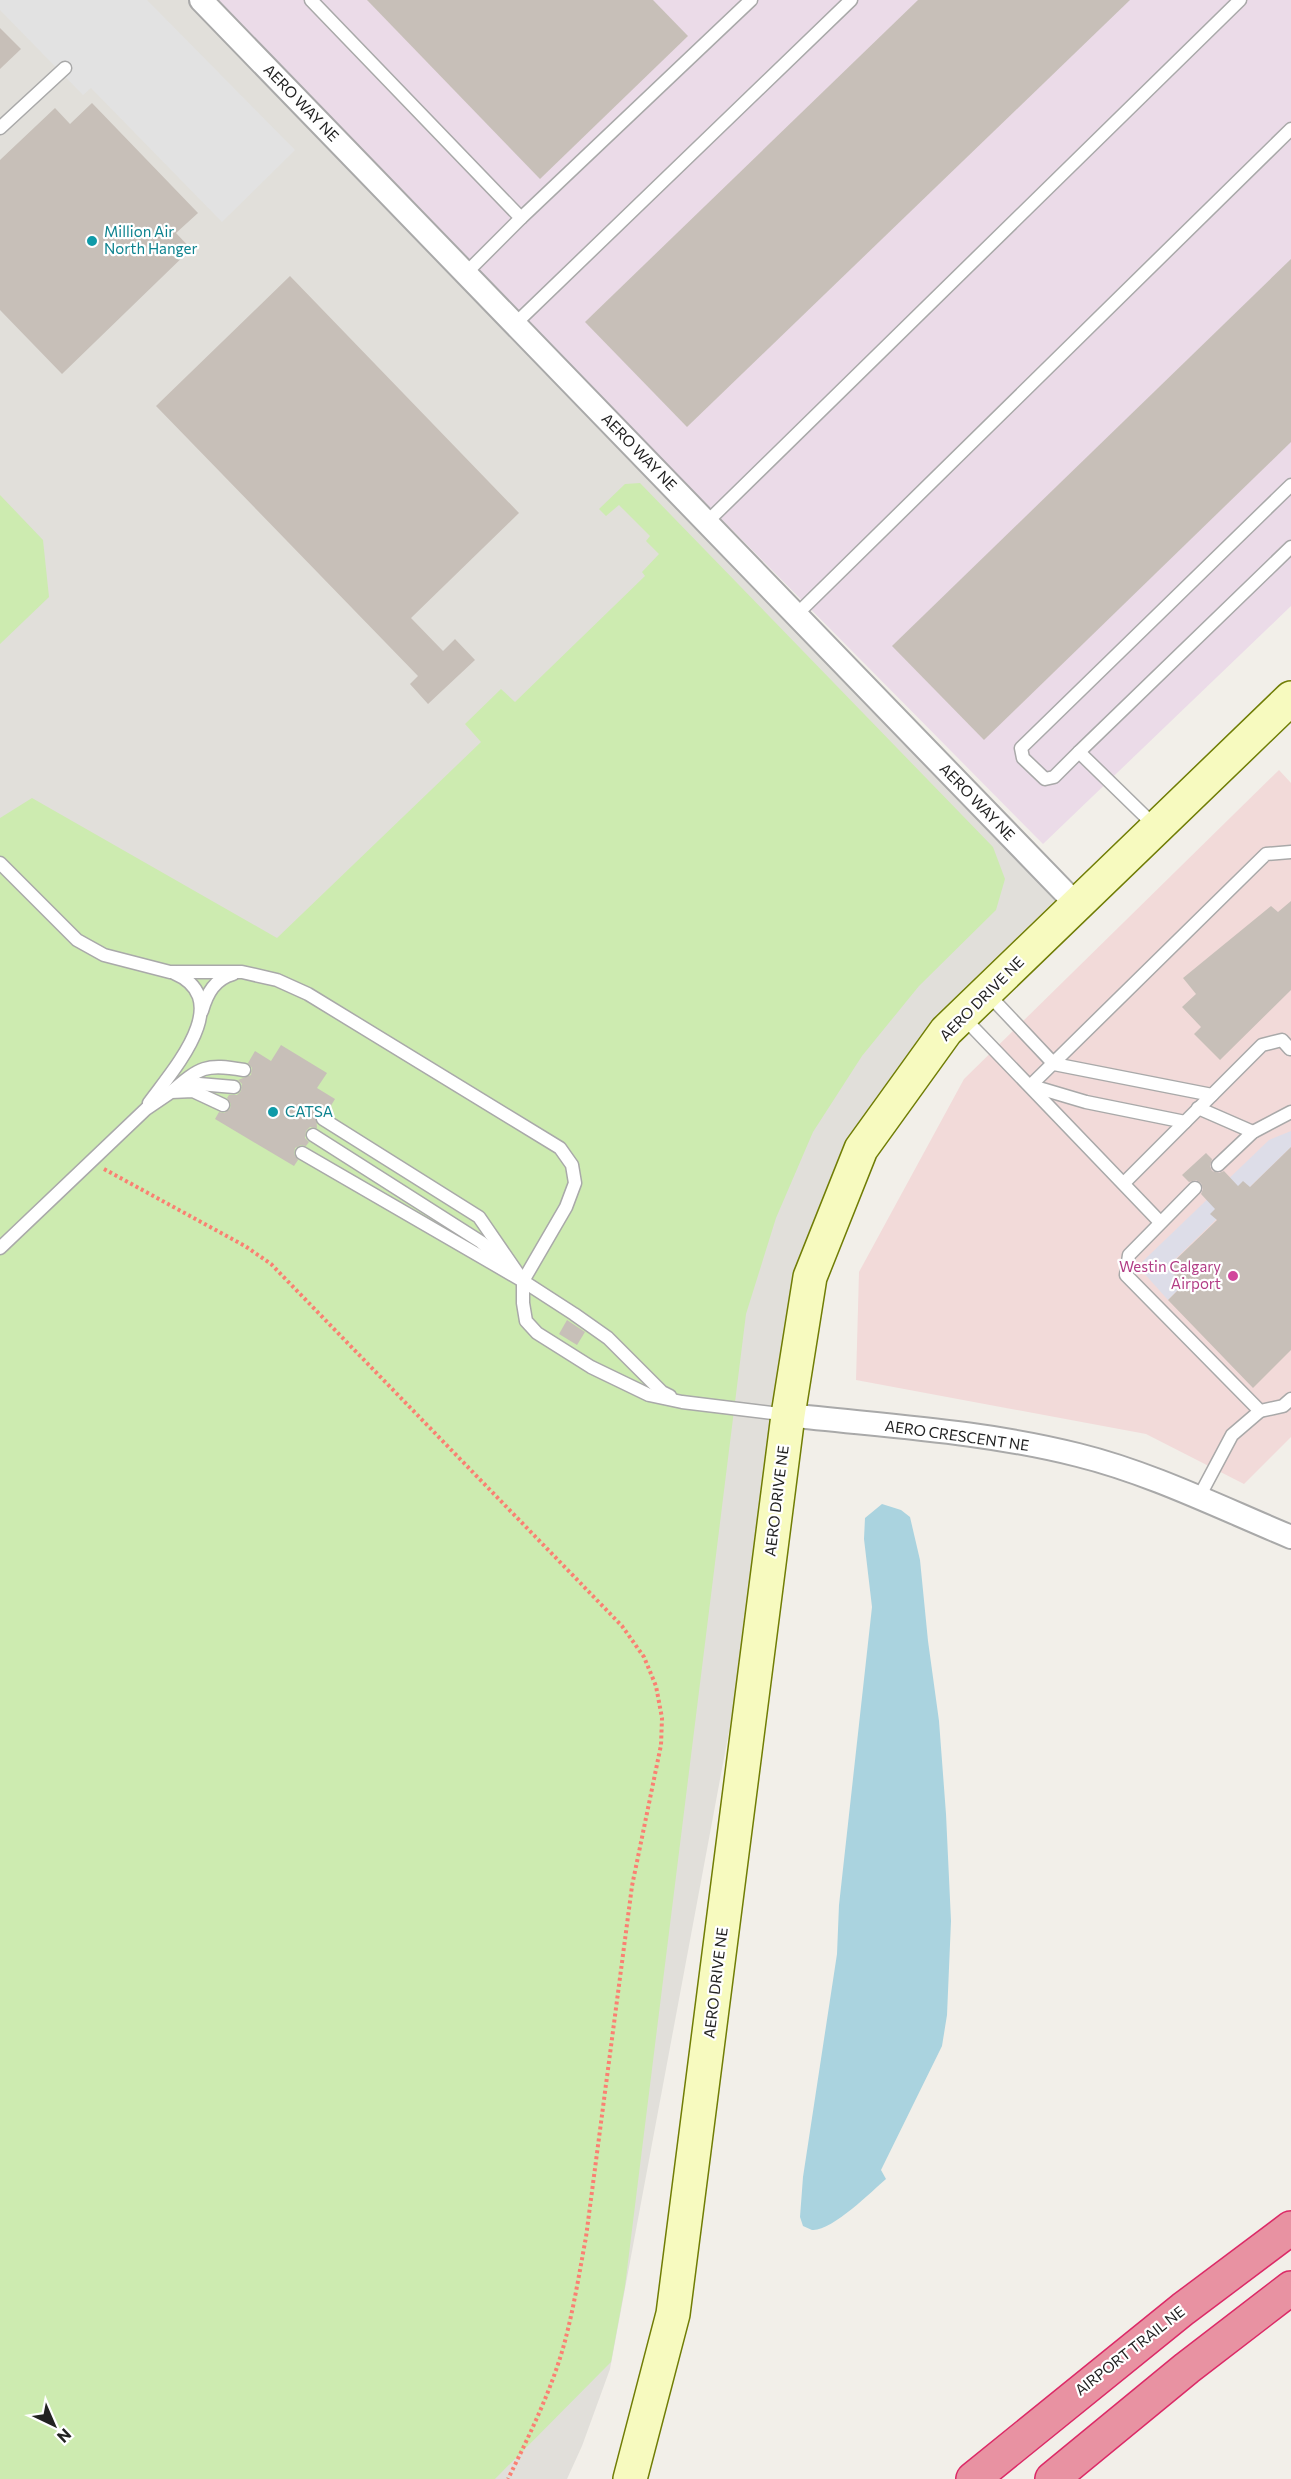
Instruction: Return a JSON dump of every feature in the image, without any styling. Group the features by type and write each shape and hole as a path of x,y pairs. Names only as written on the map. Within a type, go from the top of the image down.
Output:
{"highway":[{"name":"AIRPORT TRAIL NE","path":"973,2479 1183,2309 1291,2228"},
{"path":"1052,2479 1187,2368 1291,2288"}],"street":[{"name":"AERO WAY NE","path":"201,0 1077,905"},
{"name":"AERO DRIVE NE","path":"630,2479 673,2314 788,1415 810,1277 861,1149 946,1031 1291,698"},
{"name":"AERO CRESCENT NE","path":"788,1415 1009,1440 1079,1455 1148,1478 1291,1537"}],"lane":[{"path":"311,0 521,218"},
{"path":"465,273 751,0"},
{"path":"515,324 851,0"},
{"path":"707,522 1240,0"},
{"path":"0,128 64,68"},
{"path":"796,615 1291,129"},
{"path":"1291,485 1022,748 1023,758 1045,779 1054,777 1291,547"},
{"path":"1080,752 1157,828"},
{"path":"1031,1085 1266,854 1291,852"},
{"path":"0,863 77,940 104,955 170,972 187,979 197,994 201,1015"},
{"path":"170,972 242,972 277,980 308,994 560,1148 572,1165 575,1183 566,1208 523,1281 526,1321 537,1333 591,1367 649,1395 682,1402 788,1415"},
{"path":"0,1248 146,1109 194,1039 206,999 215,984 222,977 242,972"},
{"path":"986,993 1054,1064 1212,1095"},
{"path":"962,1016 1160,1221"},
{"path":"1124,1183 1262,1045 1282,1041 1290,1049"},
{"path":"175,1092 195,1072 218,1065 244,1070"},
{"path":"146,1109 175,1092 199,1083 234,1087"},
{"path":"1031,1085 1086,1102 1185,1122"},
{"path":"175,1092 193,1091 223,1105"},
{"path":"1198,1108 1253,1132"},
{"path":"1218,1165 1253,1132 1291,1112"},
{"path":"323,1119 479,1217 523,1281"},
{"path":"313,1135 481,1242 523,1281"},
{"path":"302,1153 523,1281 608,1338 662,1392 682,1402"},
{"path":"1195,1188 1129,1254 1126,1275 1260,1411"},
{"path":"1198,1499 1232,1435 1260,1411 1283,1406 1291,1399"}],"path":[{"path":"90,1162 245,1246 271,1264 622,1626 644,1657 656,1686 662,1718 661,1745 632,1886 586,2237 577,2287 567,2334 552,2379 528,2439 508,2479"}],"shaded area":[{"path":"0,0 1291,0 1291,606 1043,844 670,467 640,483"},
{"path":"0,0 201,0 1077,905 861,1149 788,1415 610,2369 582,2446 567,2479 0,2479"},
{"path":"0,0 147,0 295,150 222,222 91,88 83,95 0,10"},
{"path":"1279,770 1291,783 1291,1437 1244,1484 1146,1434 856,1380 859,1272 964,1079"},
{"path":"1291,1131 1291,1147 1167,1267 1184,1284 1168,1300 1142,1271 1141,1263 1269,1140"}],"green space":[{"path":"640,483 993,847 1005,879 996,910 919,986 862,1056 813,1132 776,1218 746,1314 625,2286 611,2362 495,2479 0,2479 0,818 32,798 277,938 481,742 465,724 501,689 515,702 645,576 642,572 659,554 646,541 650,536 619,505 606,516 599,509 625,484"},
{"path":"0,495 43,540 49,597 0,644"}],"water":[{"path":"882,1504 901,1510 910,1517 920,1560 939,1721 946,1814 951,1921 947,2015 942,2046 881,2170 886,2179 830,2225 812,2230 803,2226 800,2217 803,2177 837,1954 839,1905 872,1607 864,1539 865,1518"}],"building":[{"path":"367,0 653,0 688,36 540,179"},
{"path":"918,0 1130,0 687,427 585,322"},
{"path":"0,28 21,49 0,69"},
{"name":"Million Air North Hanger","path":"92,103 198,213 176,233 191,249 62,374 0,310 0,160 55,108 70,124"},
{"path":"1291,259 1291,442 984,740 892,646"},
{"path":"290,276 519,513 411,618 443,651 455,639 475,660 428,704 410,684 418,676 156,406"},
{"path":"1291,901 1291,990 1220,1060 1194,1034 1201,1027 1182,1007 1196,994 1183,978 1271,906 1278,912"},
{"name":"CATSA","path":"281,1045 327,1073 317,1088 335,1099 327,1112 320,1112 316,1115 317,1128 310,1127 306,1131 305,1138 309,1142 306,1146 301,1145 295,1148 294,1154 298,1160 294,1166 215,1119 219,1112 224,1113 230,1109 231,1104 227,1098 229,1095 237,1095 241,1091 242,1084 238,1080 251,1075 252,1068 248,1063 255,1051 271,1061"},
{"name":"Westin Calgary Airport","path":"1291,1147 1291,1350 1253,1388 1168,1300 1184,1284 1167,1268 1217,1220 1210,1214 1215,1209 1201,1194 1203,1189 1201,1183 1196,1180 1189,1182 1182,1175 1206,1153 1212,1159 1210,1166 1212,1171 1219,1173 1224,1171 1238,1186 1243,1181 1250,1187"},
{"path":"567,1320 585,1332 577,1345 559,1334"}],"place":[{"name":"Million Air North Hanger","path":"92,241"},
{"name":"CATSA","path":"273,1112"},
{"name":"Westin Calgary Airport","path":"1233,1276"}]}
